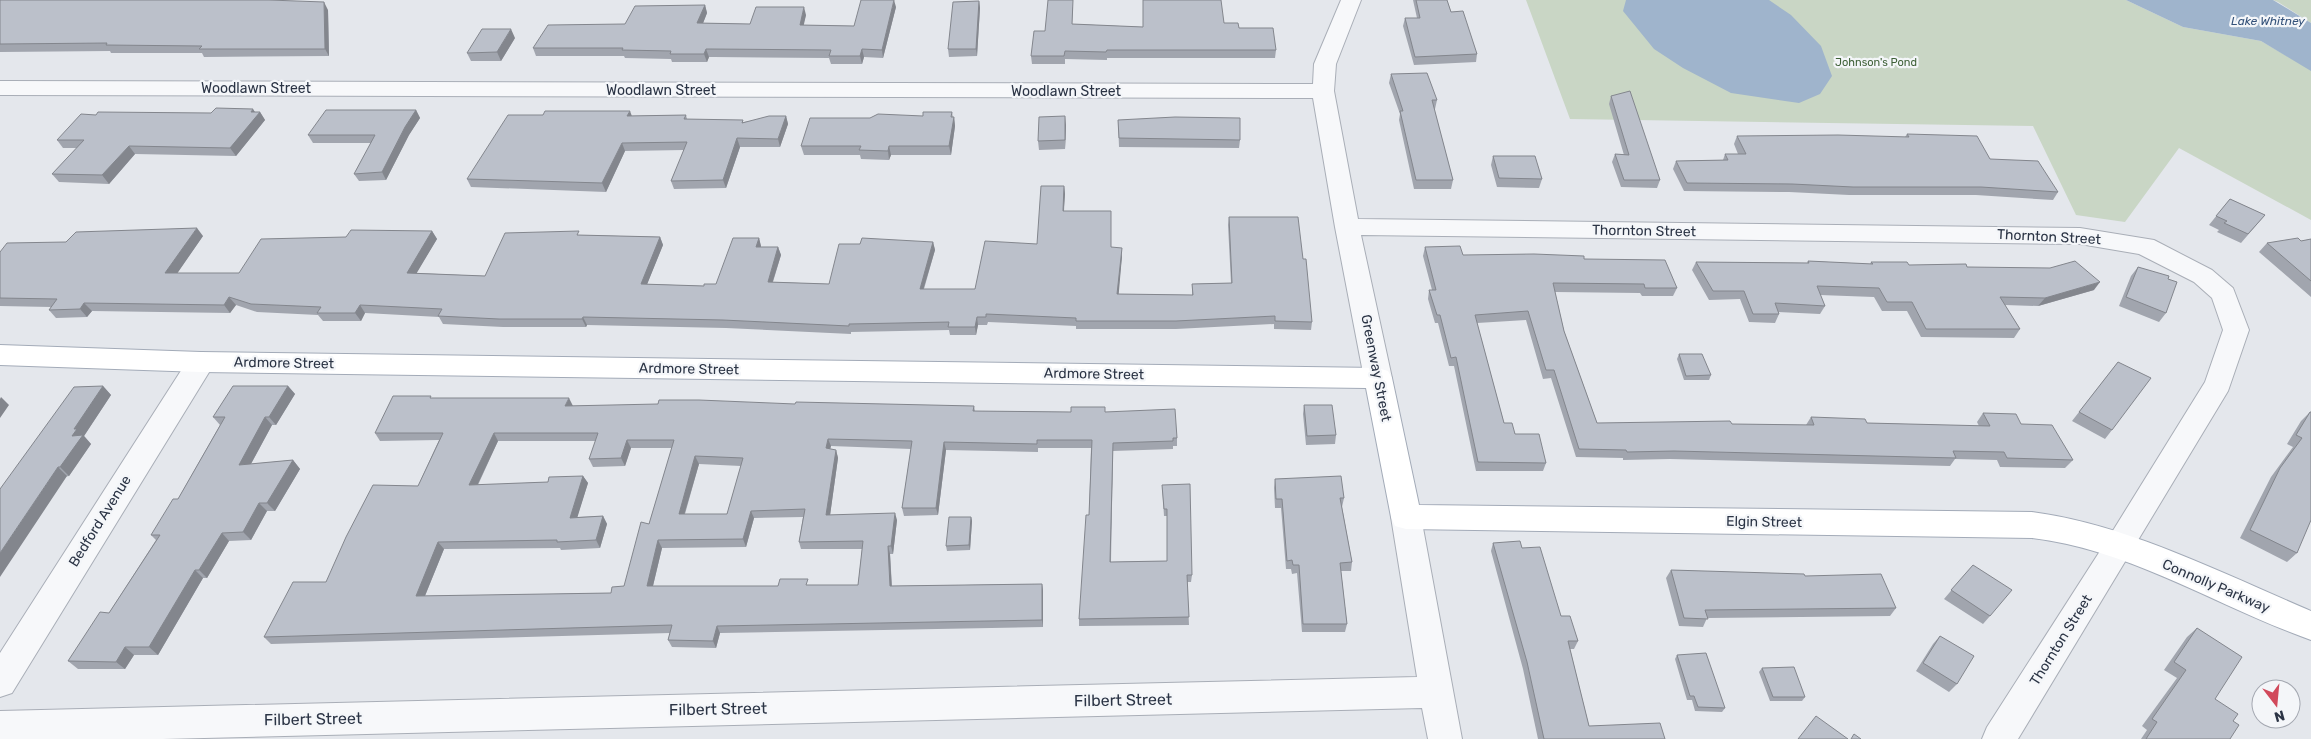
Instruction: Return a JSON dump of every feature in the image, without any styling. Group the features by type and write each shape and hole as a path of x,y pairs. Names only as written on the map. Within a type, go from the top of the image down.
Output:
{"main road":[{"name":"Ardmore Street","path":"0,355 201,362 1378,378"},
{"name":"Greenway Street","path":"1378,378 1406,517"},
{"name":"Elgin Street","path":"1406,517 2032,525 2082,533 2120,546"},
{"name":"Connolly Parkway","path":"2120,546 2311,626"}],"street":[{"name":"Greenway Street","path":"1351,0 1325,64 1323,91 1347,227 1378,378"},
{"name":"Woodlawn Street","path":"0,88 1323,91"},
{"name":"Thornton Street","path":"1347,227 2080,236 2145,246 2203,276 2224,294 2236,330 2218,384 2172,457 2120,546 1999,739"},
{"name":"Bedford Avenue","path":"0,682 130,471 201,362"},
{"name":"Greenway Street","path":"1406,517 1445,739"},
{"name":"Filbert Street","path":"0,726 1436,692"}],"green space":[{"name":"Johnson's Pond","path":"1526,0 2126,0 2183,27 2261,41 2311,70 2311,220 2179,148 2125,222 2076,215 2033,126 1570,119"},
{"path":"2273,0 2311,0 2311,23 2278,2"}],"water":[{"name":"Johnson's Pond","path":"1626,0 1769,0 1791,15 1821,46 1832,76 1820,94 1799,103 1731,93 1683,68 1654,49 1623,11"},
{"name":"Lake Whitney","path":"2126,0 2273,0 2311,23 2311,71 2261,41 2183,27"}],"building":[{"path":"0,0 269,0 324,2 325,49 199,49 202,46 106,45 107,43 0,44"},
{"path":"861,0 894,0 882,50 862,49 860,56 829,56 831,50 706,49 704,54 670,54 671,51 622,50 623,48 533,48 548,25 625,24 635,6 705,5 697,23 750,24 756,7 804,7 800,25 854,26"},
{"path":"1048,0 1073,0 1072,24 1143,27 1143,0 1221,0 1224,23 1238,23 1239,28 1273,28 1276,50 1065,51 1064,56 1031,56 1034,31 1045,31"},
{"path":"1416,0 1447,0 1451,12 1463,11 1477,54 1415,57 1405,18 1420,18"},
{"path":"979,1 976,49 948,49 953,2"},
{"path":"482,29 511,29 497,52 467,53"},
{"path":"1427,73 1437,100 1432,100 1453,180 1416,180 1400,111 1403,111 1391,74"},
{"path":"1630,91 1660,180 1624,180 1615,154 1629,155 1611,96"},
{"path":"216,108 253,109 251,112 260,112 230,148 129,146 102,175 52,174 84,140 57,140 81,114 96,115 98,112 211,113"},
{"path":"326,110 416,110 382,172 354,174 375,135 308,135"},
{"path":"545,111 630,111 627,116 686,115 684,119 743,120 742,123 769,116 786,116 778,139 737,138 723,180 671,181 687,142 622,143 602,183 467,179 508,115 543,115"},
{"path":"923,112 952,112 951,117 954,117 949,146 889,146 888,151 859,150 861,146 801,146 810,118 870,118 878,114 923,116"},
{"path":"1065,116 1065,140 1038,141 1039,117"},
{"path":"1175,117 1240,118 1240,140 1119,138 1118,120"},
{"path":"1907,134 1977,136 1990,159 2038,161 2058,192 1981,187 1853,187 1792,184 1687,183 1676,161 1728,160 1725,154 1746,154 1737,136 1838,135 1909,137"},
{"path":"1493,156 1535,156 1542,179 1499,178"},
{"path":"1041,186 1064,186 1063,211 1111,211 1111,247 1122,248 1117,294 1193,295 1192,284 1232,283 1229,217 1298,217 1303,259 1306,259 1312,322 1275,321 1275,316 1176,321 1076,321 1076,318 986,314 986,317 977,317 975,327 948,327 949,322 849,324 849,326 723,320 583,317 582,319 499,319 438,316 442,309 360,305 355,313 317,313 321,307 251,304 229,297 224,305 84,303 80,309 49,310 57,299 0,298 0,252 7,243 66,242 76,232 197,228 165,273 239,273 261,239 346,237 351,230 432,231 407,273 485,276 505,233 579,231 577,235 660,237 641,284 704,286 704,284 716,284 733,238 759,238 756,247 778,247 768,282 829,284 839,244 860,244 862,238 933,242 920,289 975,289 985,241 1037,244"},
{"path":"2230,199 2265,215 2248,234 2224,223 2227,221 2216,216"},
{"path":"2298,238 2301,241 2311,239 2311,281 2267,243"},
{"path":"1460,246 1463,255 1534,254 1584,256 1584,259 1665,260 1677,288 1645,288 1644,284 1553,283 1564,331 1597,423 1730,421 1732,424 1814,425 1811,417 1865,419 1867,423 1990,426 1983,413 2016,414 2021,424 2052,425 2073,460 2007,458 2004,452 1953,451 1956,458 1674,451 1627,452 1626,450 1579,449 1554,370 1546,370 1528,311 1475,315 1504,423 1512,423 1515,434 1539,434 1546,463 1478,462 1456,357 1451,358 1440,315 1437,315 1429,290 1436,290 1425,247"},
{"path":"1808,261 1873,264 1871,262 1907,262 1909,265 1966,264 1967,267 2050,268 2075,261 2100,282 2045,298 2000,297 2020,329 1926,329 1912,302 1887,302 1879,288 1817,286 1825,306 1775,303 1779,314 1753,314 1744,291 1713,291 1696,262 1809,263"},
{"path":"2138,267 2169,276 2168,279 2177,282 2166,313 2126,297"},
{"path":"1679,354 1702,354 1711,375 1686,376"},
{"path":"2118,362 2151,378 2112,430 2079,412"},
{"path":"103,386 74,429 77,429 72,436 83,435 60,467 58,467 0,553 0,489 74,387"},
{"path":"233,386 288,386 269,417 265,417 239,465 293,460 267,503 259,503 243,532 222,533 199,570 195,570 149,647 125,647 116,662 68,661 100,612 109,613 160,535 151,535 173,499 178,499 225,417 213,417"},
{"path":"393,396 431,396 430,398 569,398 565,406 658,404 659,400 699,400 795,404 796,402 974,406 973,411 1071,412 1071,407 1105,407 1105,412 1175,409 1177,438 1173,438 1173,441 1113,443 1110,562 1167,561 1167,509 1164,509 1162,485 1190,484 1192,575 1187,575 1189,617 1079,619 1086,515 1089,515 1092,440 1037,440 1037,444 944,442 936,508 902,508 912,441 828,439 826,448 836,450 826,515 895,513 891,546 888,546 890,586 1042,584 1042,620 717,626 713,641 668,640 672,625 264,637 293,582 326,582 346,537 373,485 418,486 443,433 375,433","holes":["494,433 598,433 589,459 621,458 627,440 674,440 649,524 641,522 624,586 612,587 611,593 416,596 438,542 557,540 557,542 596,540 603,516 570,518 583,476 549,477 548,482 469,485","695,456 743,458 727,514 679,514","805,509 799,542 863,541 858,585 806,585 808,579 780,579 778,586 647,586 658,540 743,539 751,511"]},
{"path":"1304,405 1332,405 1336,435 1307,436"},
{"path":"2310,412 2311,520 2297,553 2250,530 2280,468 2302,438 2296,435"},
{"path":"1341,476 1344,498 1340,498 1352,562 1340,563 1347,624 1303,624 1299,565 1293,565 1292,560 1287,561 1282,499 1276,499 1275,479"},
{"path":"949,517 971,517 969,545 946,546"},
{"path":"1520,541 1522,548 1540,547 1561,616 1570,616 1578,641 1568,641 1589,726 1660,723 1665,739 1544,739 1527,662 1493,543"},
{"path":"1973,565 2012,590 1990,616 1951,590"},
{"path":"1671,570 1804,574 1805,576 1881,574 1896,608 1705,610 1708,619 1684,618"},
{"path":"2197,628 2242,657 2215,699 2238,714 2233,721 2239,725 2230,739 2146,739 2157,722 2152,719 2186,670 2174,662"},
{"path":"1940,636 1974,656 1957,684 1923,663"},
{"path":"1706,653 1725,708 1698,707 1694,696 1690,696 1677,655"},
{"path":"1794,667 1805,697 1773,697 1762,668"},
{"path":"1816,716 1848,739 1798,739"},
{"path":"1854,734 1861,739 1851,739"}]}
